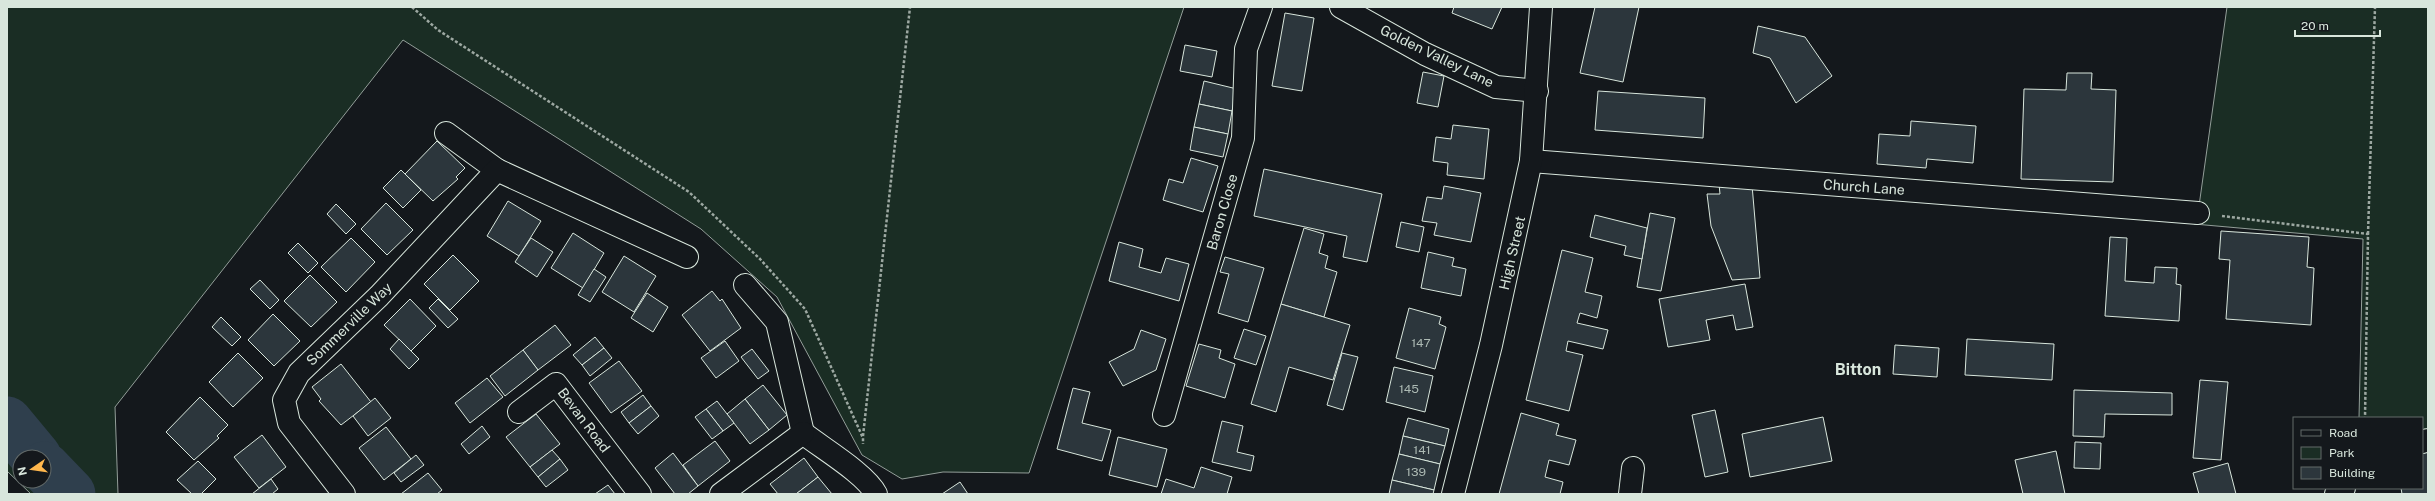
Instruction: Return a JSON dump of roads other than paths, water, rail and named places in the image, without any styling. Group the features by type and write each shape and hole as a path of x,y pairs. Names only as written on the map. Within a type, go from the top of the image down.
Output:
{"street":[{"name":"Baron Close","path":"1164,415 1243,138 1246,49 1261,7"},
{"name":"Golden Valley Lane","path":"1341,7 1426,54 1496,87 1537,91"},
{"name":"High Street","path":"1453,494 1493,338 1531,161 1537,91 1541,7"},
{"path":"446,133 498,170 687,257"},
{"name":"Church Lane","path":"1531,161 2198,213"},
{"name":"Sommerville Way","path":"344,494 290,424 284,400 299,373 379,296 498,170"},
{"path":"745,285 777,322 804,433 857,474 873,488 876,494"},
{"name":"Bevan Road","path":"519,412 556,384 640,494"},
{"path":"721,494 804,433"},
{"path":"1630,494 1633,468"}],"waterway":[{"path":"7,422 29,449"},
{"path":"52,475 70,494"}],"district":[{"name":"Bitton","path":"1858,369"}]}
